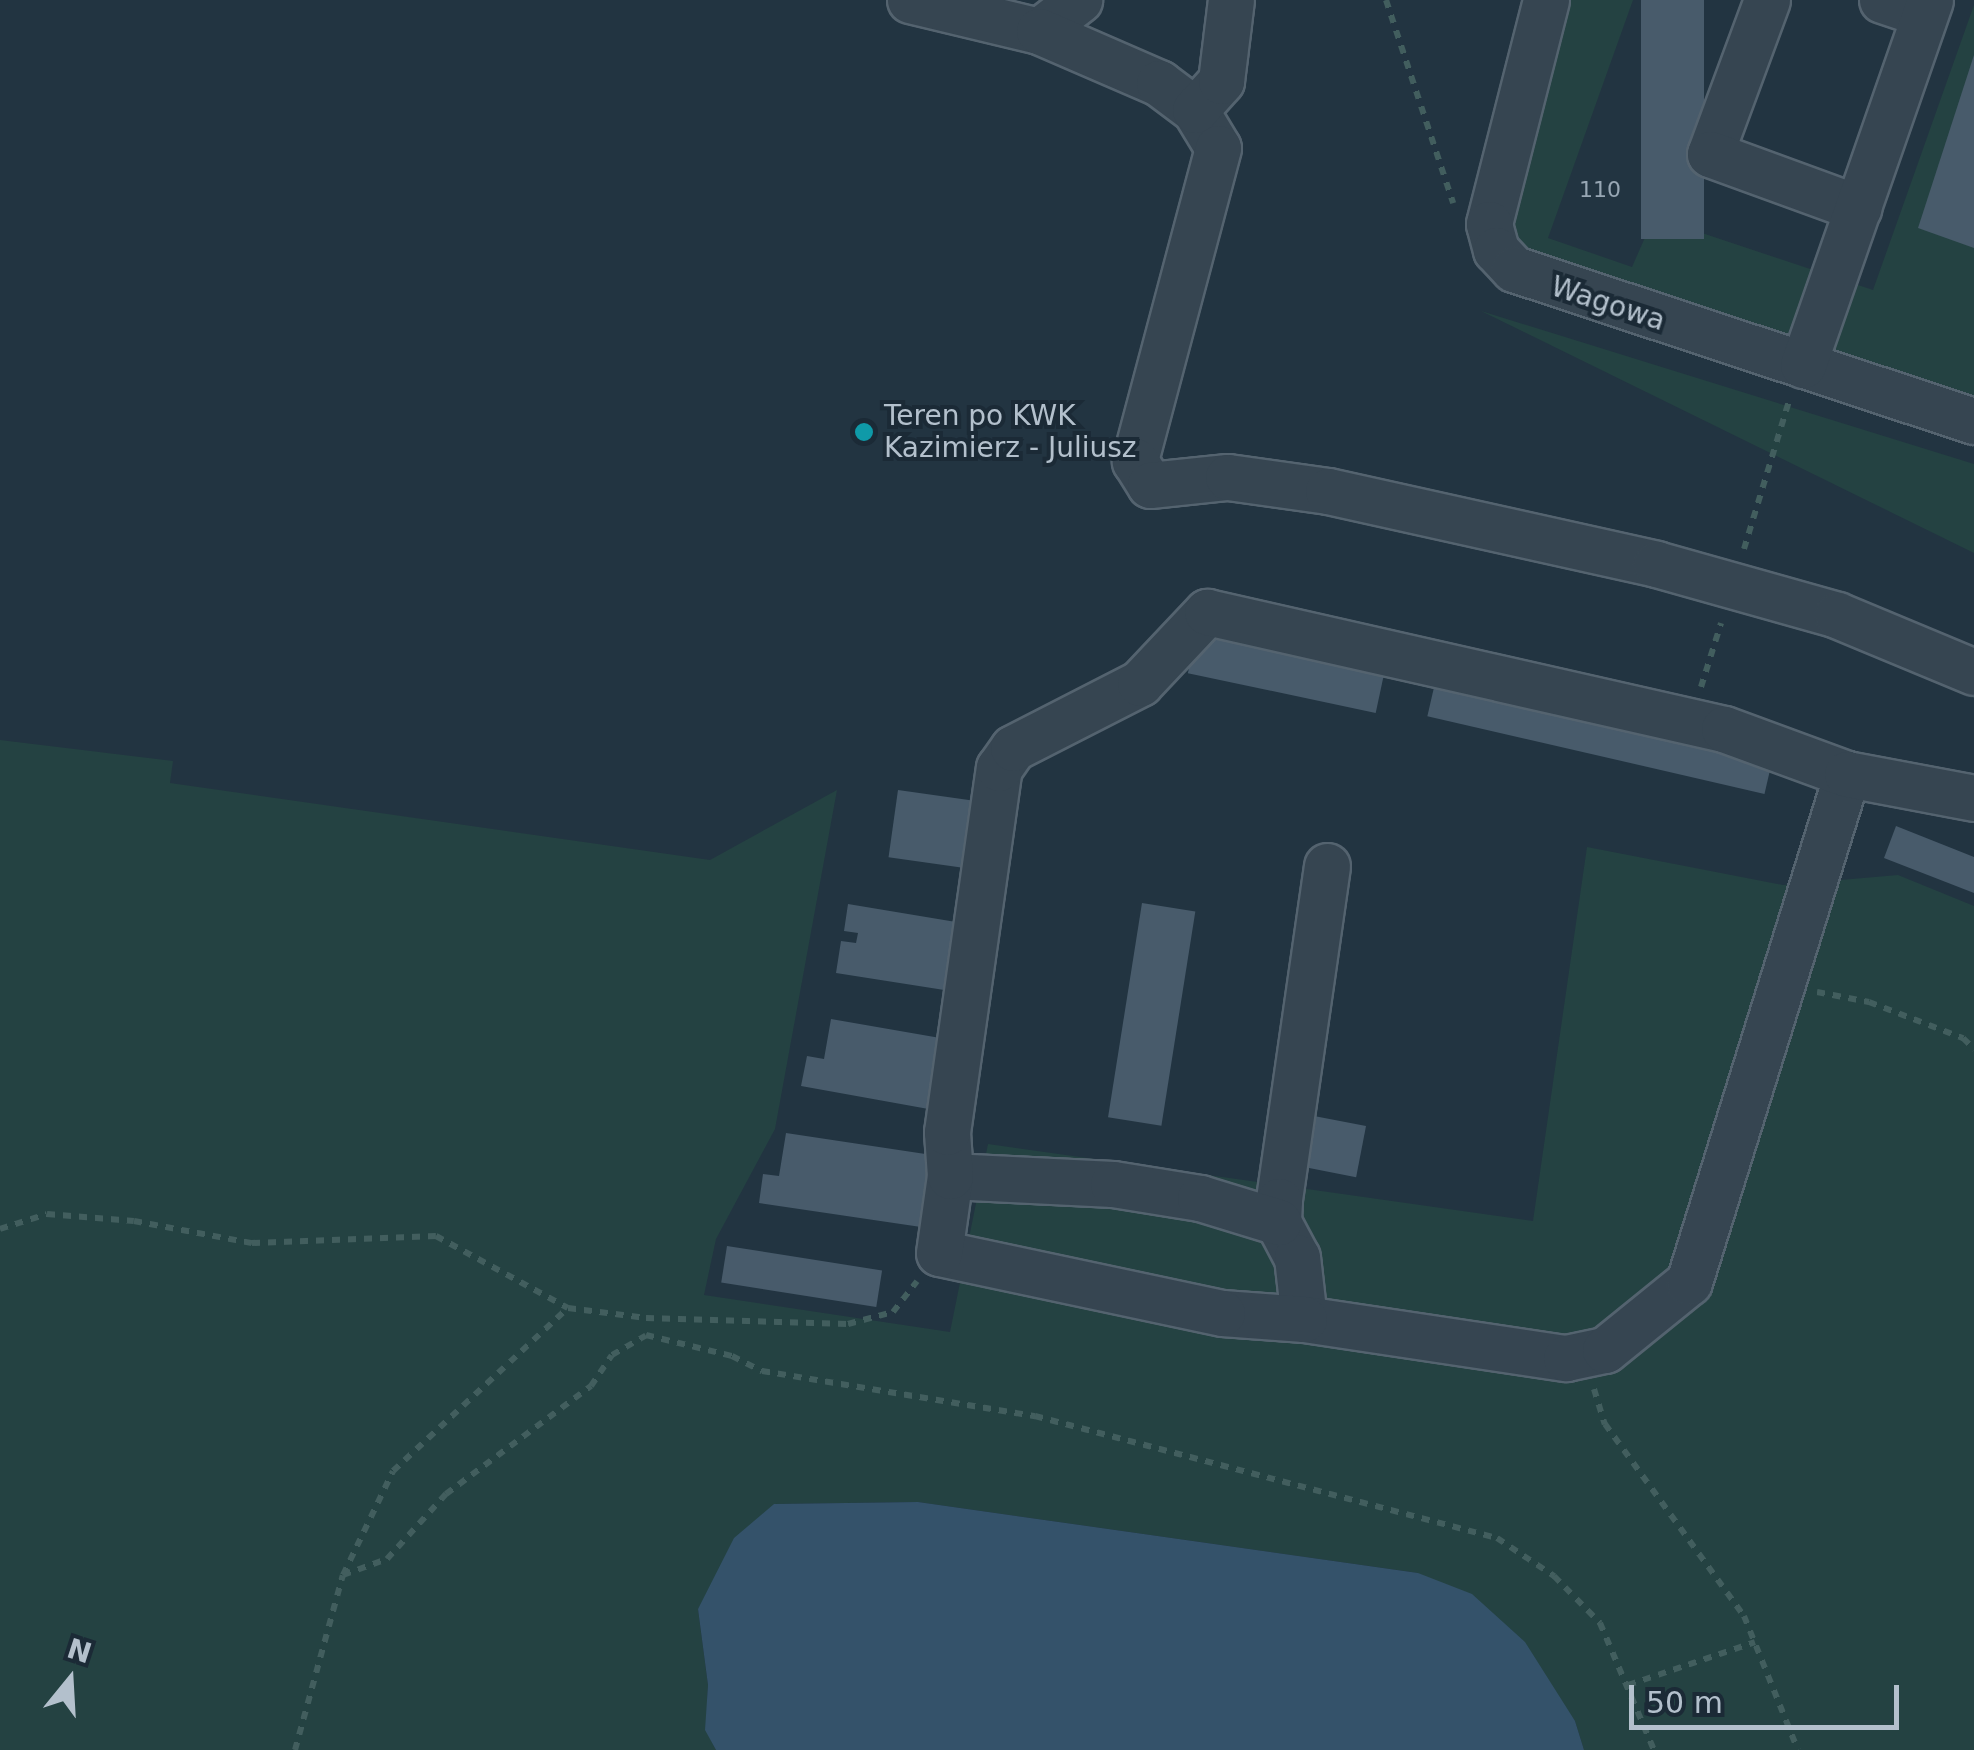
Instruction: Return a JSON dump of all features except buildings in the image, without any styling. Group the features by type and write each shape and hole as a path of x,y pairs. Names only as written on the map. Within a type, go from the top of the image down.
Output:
{"street":[{"path":"910,0 1039,31 1159,83 1195,110 1218,148 1135,460 1150,486 1228,477 1328,491 1733,586 1837,615 1974,672"},
{"path":"1039,31 1079,0"},
{"path":"1195,110 1221,81 1231,0"},
{"path":"1496,250 1492,204 1546,0"},
{"path":"1767,0 1710,154 1858,208"},
{"path":"1802,365 1927,7 1882,0"},
{"name":"Wagowa","path":"1496,250 1538,281 1974,421"},
{"path":"1846,774 1689,1282 1605,1350 1566,1358 1304,1319 1222,1312 939,1253 950,1176 947,1132 999,768 1013,748 1038,730 1140,682 1207,612 1691,722 1846,774 1974,798"},
{"path":"1304,1319 1297,1257 1278,1222 1327,866"},
{"path":"950,1176 1113,1184 1200,1198 1278,1222"}],"path":[{"path":"1386,0 1455,212 1496,250"},
{"path":"1691,722 1802,365"},
{"path":"1781,985 1869,1002 1963,1038 1974,1049"},
{"path":"0,1229 48,1214 134,1221 252,1244 436,1236 568,1308 646,1318 848,1324 894,1312 939,1253"},
{"path":"295,1750 343,1575 393,1471 568,1308"},
{"path":"646,1318 646,1335"},
{"path":"343,1575 387,1558 446,1494 591,1386 612,1355 646,1335 732,1356 762,1372 1036,1416 1497,1538 1554,1576 1600,1623 1654,1750"},
{"path":"1584,1354 1604,1424 1744,1616 1798,1750"},
{"path":"1628,1686 1755,1642"}],"green space":[{"path":"1569,0 1633,0 1548,238 1632,267 1654,217 1873,290 1974,5 1974,401 1497,245"},
{"path":"1481,311 1974,464 1974,553"},
{"path":"0,740 173,761 170,783 710,860 837,790 775,1129 716,1239 704,1295 950,1332 988,1144 1533,1221 1587,847 1783,885 1898,875 1974,906 1974,1750 1584,1750 1575,1721 1418,1573 918,1502 774,1504 698,1609 708,1685 706,1730 716,1750 0,1750"}],"water":[{"path":"918,1502 1418,1573 1472,1594 1525,1642 1575,1721 1584,1750 716,1750 705,1730 708,1685 698,1609 734,1538 774,1504"}],"place":[{"name":"Teren po KWK Kazimierz - Juliusz","path":"864,432"}]}
